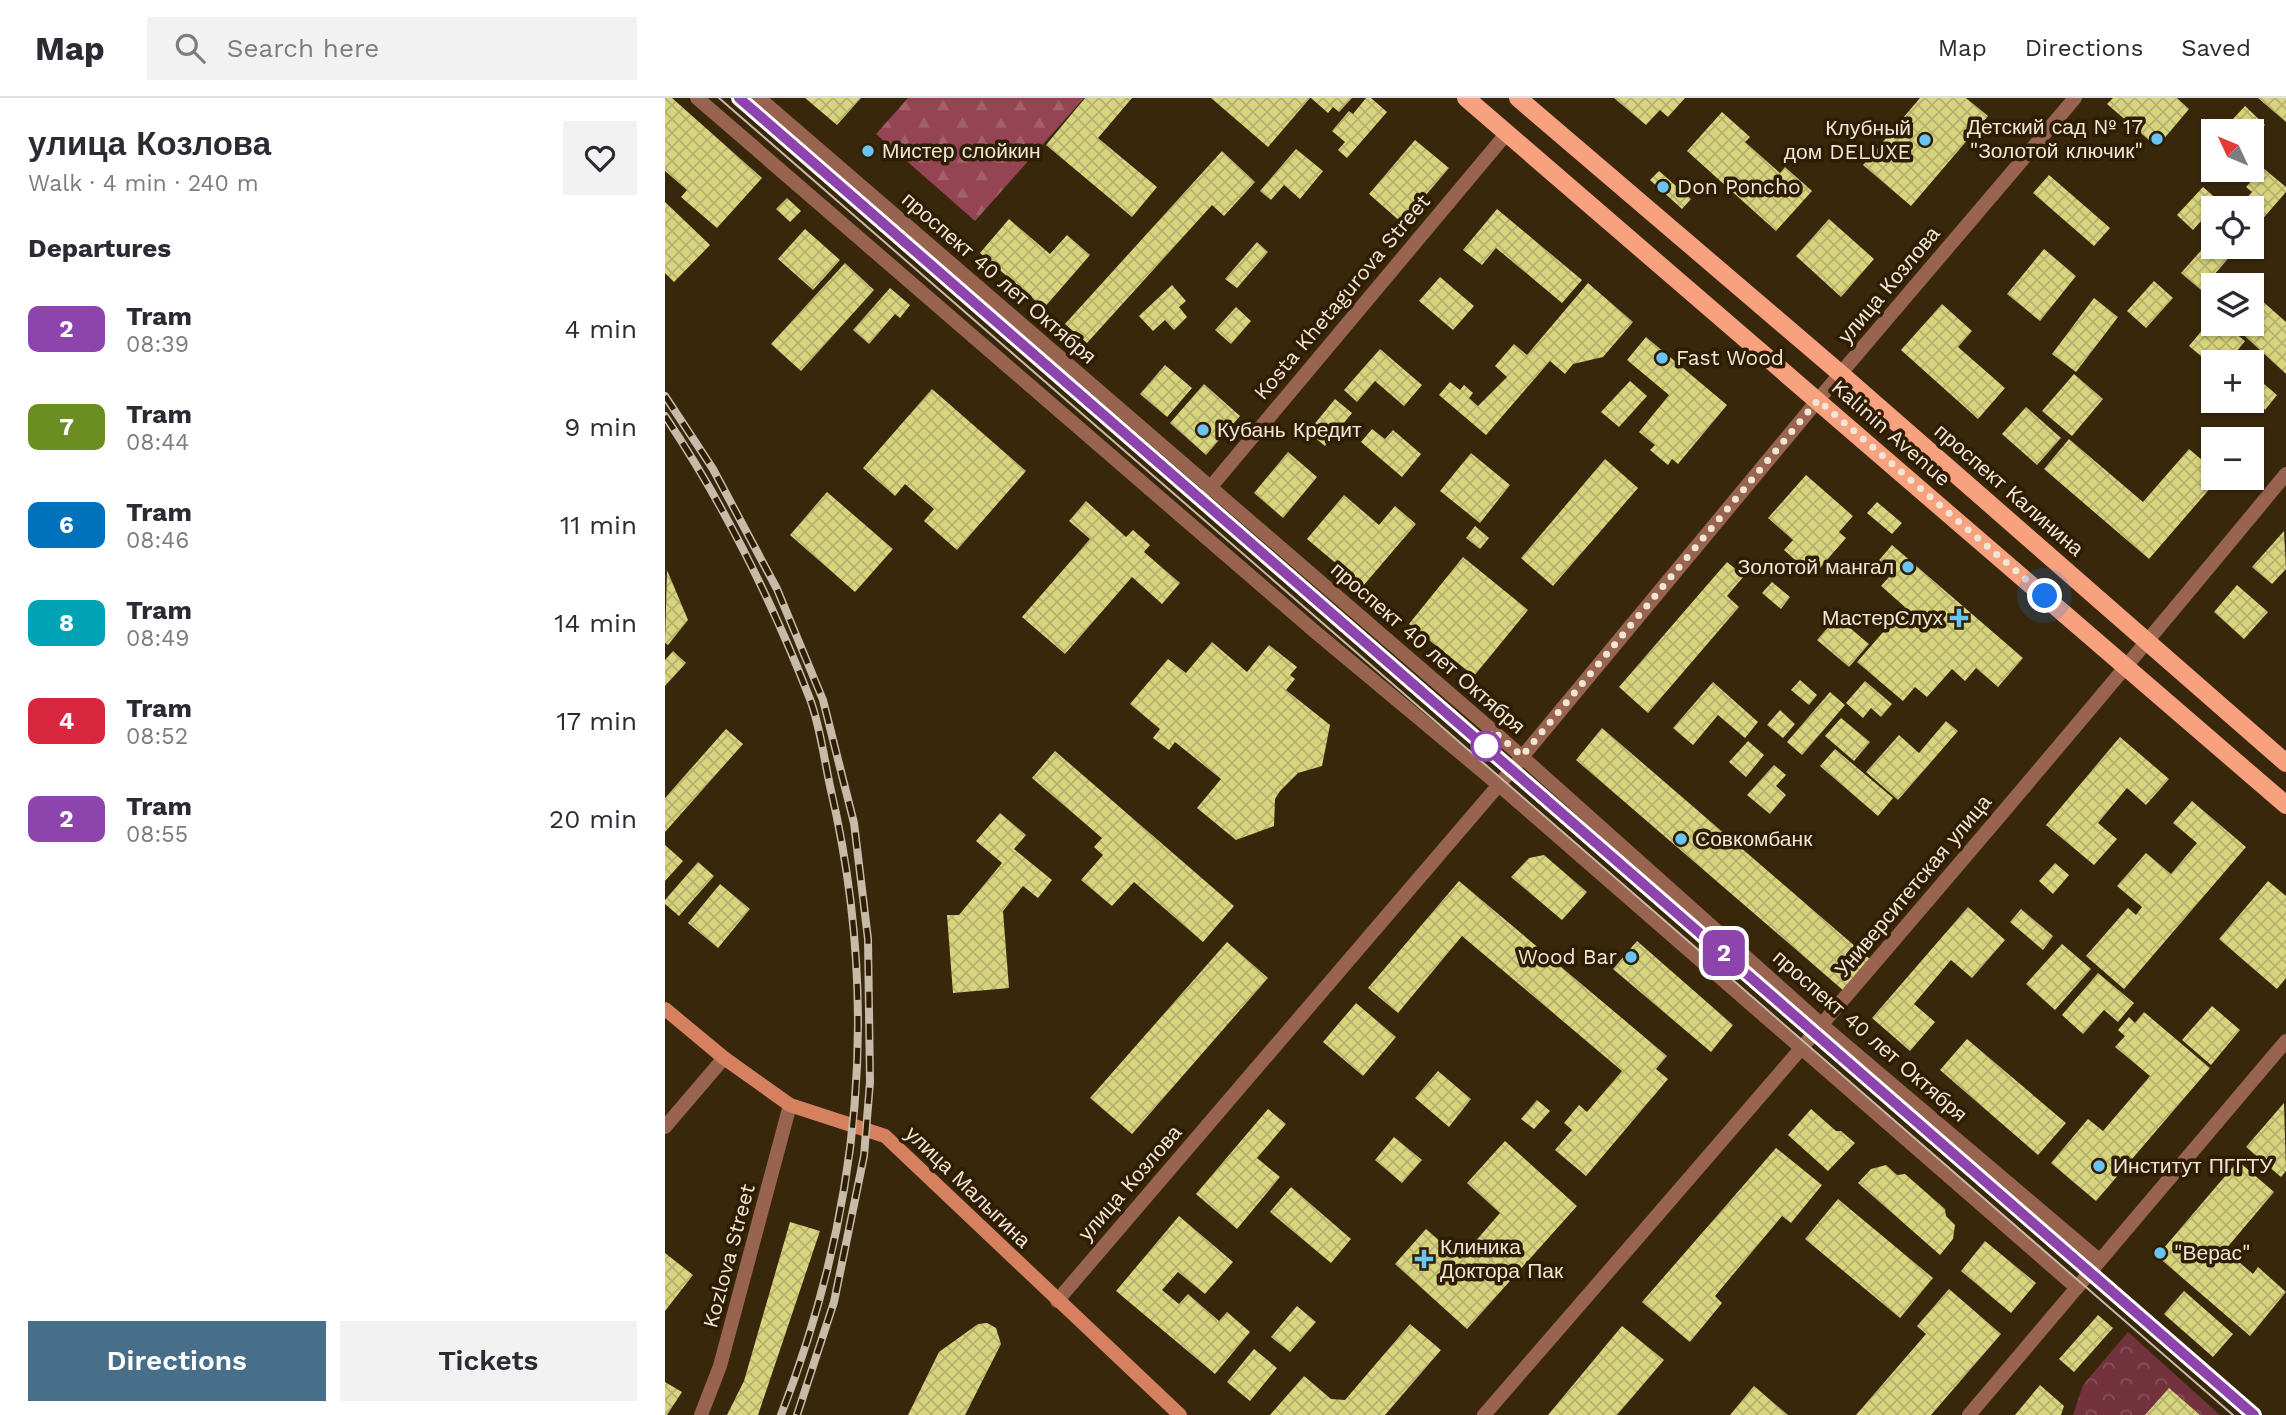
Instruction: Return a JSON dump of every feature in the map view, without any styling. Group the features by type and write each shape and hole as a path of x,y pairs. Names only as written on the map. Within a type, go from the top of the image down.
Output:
{"main road":[{"name":"Kalinin Avenue","path":"1466,98 2286,805"},
{"name":"Kalinin Avenue","path":"1528,101 1841,374"},
{"name":"проспект Калинина","path":"1841,374 2148,642"},
{"path":"2148,642 2286,763"},
{"name":"улица Малыгина","path":"665,1009 724,1058 790,1105 885,1136 1180,1415"}],"street":[{"path":"697,98 1302,621 1499,785 2077,1288"},
{"name":"проспект 40 лет Октября","path":"759,98 1209,489 1522,756 1822,1025 2099,1260"},
{"name":"улица Козлова","path":"1057,1301 1499,785 1818,400 2075,98"},
{"name":"Kosta Khetagurova Street","path":"1209,489 1507,133"},
{"name":"Университетская улица","path":"1484,1415 1801,1050 2127,667 2286,474"},
{"path":"1969,1415 2286,1041"},
{"path":"665,1127 724,1058"},
{"name":"Kozlova Street","path":"701,1415 720,1366 790,1105"}],"green space":[{"path":"908,98 1084,98 975,221 876,134"},
{"path":"2128,1332 2220,1415 2073,1415 2083,1385"}],"building":[{"path":"665,98 672,98 762,178 717,228 681,197 687,190 665,171"},
{"path":"805,98 861,98 837,125"},
{"path":"1085,98 1132,98 1098,138 1157,187 1132,217 1046,145"},
{"path":"1211,98 1310,98 1268,147"},
{"path":"1311,98 1352,98 1339,112 1333,107 1328,113"},
{"path":"1366,98 1371,98 1387,112 1347,158 1338,150 1345,142 1332,131 1349,111 1353,114"},
{"path":"1614,98 1685,98 1668,117 1660,110 1646,125"},
{"name":"Клубный дом DELUXE","path":"1920,98 1966,98 1988,116 1911,206 1863,165"},
{"path":"2113,98 2177,98 2189,109 2157,147 2107,104"},
{"path":"2258,98 2286,98 2286,122"},
{"path":"2245,106 2259,119 2233,119"},
{"path":"1722,112 1750,137 1745,142 1780,173 1785,167 1812,191 1776,231 1687,151"},
{"path":"1415,140 1449,168 1402,223 1369,194"},
{"path":"1296,149 1323,171 1300,199 1284,185 1271,200 1260,191"},
{"path":"1222,151 1255,182 1224,216 1212,205 1087,343 1065,324"},
{"path":"2265,170 2286,187 2286,192 2264,217 2264,196 2248,196 2252,192 2246,187 2250,182 2265,182"},
{"path":"1659,171 1691,199 1682,209 1650,180"},
{"path":"2049,175 2110,228 2094,246 2033,193"},
{"path":"2203,187 2213,196 2201,196 2201,221 2193,230 2177,215"},
{"path":"787,198 801,211 790,222 776,209"},
{"path":"665,202 710,245 674,282 665,273"},
{"path":"1497,209 1582,280 1562,303 1496,248 1482,265 1463,250"},
{"path":"1009,219 1050,254 1067,235 1090,255 1044,308 980,253"},
{"path":"1829,219 1874,259 1841,297 1796,256"},
{"path":"805,229 840,260 813,290 778,259"},
{"path":"1257,242 1268,252 1237,288 1225,279"},
{"path":"2044,249 2076,276 2040,321 2007,294"},
{"path":"2201,251 2201,259 2228,259 2216,273 2201,273 2201,290 2181,273"},
{"path":"845,263 874,290 801,371 771,344"},
{"path":"1440,277 1474,306 1453,330 1419,301"},
{"path":"2154,281 2173,298 2146,328 2127,311"},
{"path":"1588,283 1633,322 1603,357 1573,364 1565,374 1550,361 1486,435 1439,395 1450,382 1460,390 1464,385 1473,393 1469,398 1478,406 1507,377 1495,366 1514,344 1527,355"},
{"path":"1172,285 1186,301 1179,307 1187,317 1174,330 1165,320 1153,331 1139,316"},
{"path":"890,288 910,305 900,318 895,314 869,344 853,330"},
{"path":"2094,298 2118,317 2076,372 2052,354"},
{"path":"2264,303 2286,322 2286,374 2264,354 2264,350 2260,350 2245,336 2264,336"},
{"path":"1942,304 1972,331 1958,347 2005,388 1978,419 1901,350"},
{"path":"1236,307 1251,321 1231,344 1215,330"},
{"path":"2201,332 2201,336 2239,336 2245,341 2238,350 2201,350 2201,356 2189,346"},
{"path":"1646,337 1727,405 1678,464 1672,459 1668,465 1650,450 1655,445 1639,432 1669,395 1627,360"},
{"path":"1380,349 1422,385 1404,406 1375,381 1357,402 1344,390"},
{"path":"1165,365 1192,388 1167,417 1140,394"},
{"path":"2074,374 2103,399 2072,436 2042,411"},
{"path":"1630,381 1647,396 1619,427 1601,412"},
{"path":"1204,384 1240,416 1206,455 1170,423"},
{"path":"2264,384 2277,395 2264,409"},
{"path":"932,389 1026,471 957,550 924,521 934,509 905,484 895,496 863,468"},
{"path":"1335,399 1352,413 1325,446 1308,432"},
{"path":"2026,407 2061,438 2037,465 2002,434"},
{"path":"1372,429 1385,439 1393,430 1421,454 1402,477 1361,442"},
{"path":"2069,439 2143,502 2189,449 2201,459 2201,490 2209,490 2149,559 2044,469"},
{"path":"1288,452 1317,477 1283,518 1254,493"},
{"path":"1471,453 1510,485 1480,523 1440,491"},
{"path":"1605,459 1638,488 1553,586 1521,558"},
{"path":"1806,475 1853,516 1839,532 1846,538 1813,576 1784,550 1793,540 1768,518"},
{"path":"827,492 893,549 855,592 790,535"},
{"path":"1344,495 1379,525 1395,506 1416,524 1363,586 1307,539"},
{"path":"1086,501 1126,537 1133,530 1150,545 1144,552 1180,583 1162,604 1132,577 1065,654 1022,617 1090,539 1069,521"},
{"path":"1877,502 1902,523 1892,534 1867,513"},
{"path":"1475,526 1489,538 1480,549 1466,538"},
{"path":"2284,531 2286,569 2272,584 2252,567"},
{"path":"1892,545 2023,658 1998,687 1976,668 1965,681 1952,669 1927,697 1915,687 1903,701 1857,662 1905,607 1881,586 1889,577 1875,565"},
{"path":"1463,557 1528,610 1474,676 1409,624"},
{"path":"1727,562 1744,576 1727,596 1739,607 1648,713 1619,687"},
{"path":"667,570 688,620 668,645 665,643"},
{"path":"1772,582 1790,597 1781,609 1762,593"},
{"path":"2237,585 2268,612 2244,639 2214,612"},
{"path":"1837,617 1869,644 1849,667 1817,640"},
{"path":"1212,642 1247,672 1269,645 1297,667 1290,675 1295,679 1286,690 1330,725 1322,766 1298,773 1280,791 1275,799 1274,826 1236,840 1197,808 1221,779 1175,742 1169,750 1153,738 1160,729 1130,704 1168,659 1186,673"},
{"path":"673,651 686,663 665,686 665,660"},
{"path":"1800,680 1817,695 1809,705 1791,690"},
{"path":"1865,681 1892,704 1881,717 1871,708 1863,718 1846,703"},
{"path":"1713,682 1758,722 1745,738 1718,715 1693,745 1673,728"},
{"path":"1830,692 1845,705 1802,755 1787,742"},
{"path":"1780,710 1795,724 1783,738 1767,725"},
{"path":"1841,718 1870,742 1854,761 1825,736"},
{"path":"1946,721 1958,731 1898,800 1866,772 1899,735 1919,753"},
{"path":"1602,728 1871,960 1844,991 1576,760"},
{"path":"726,729 743,744 665,832 665,798"},
{"path":"2120,737 2169,779 2146,805 2127,788 2098,823 2117,839 2094,865 2046,825"},
{"path":"1748,741 1764,755 1746,777 1729,762"},
{"path":"1835,749 1893,798 1878,816 1820,766"},
{"path":"1055,751 1234,906 1203,942 1134,882 1112,906 1081,880 1103,855 1094,847 1102,838 1032,778"},
{"path":"1774,765 1786,775 1776,786 1786,795 1770,814 1747,795"},
{"path":"2192,801 2246,847 2124,989 2086,956 2128,908 2136,915 2142,907 2117,886 2146,853 2171,874 2197,843 2173,823"},
{"path":"1000,813 1026,835 1014,849 1052,880 1038,898 1023,886 1003,911 1009,988 953,993 947,915 959,915 1002,863 976,841"},
{"path":"665,845 683,861 665,881"},
{"path":"1544,855 1587,892 1562,920 1511,877 1529,858"},
{"path":"698,862 714,876 679,916 665,904 665,900"},
{"path":"2055,863 2069,875 2053,894 2039,881"},
{"path":"1459,881 1667,1056 1656,1069 1668,1079 1586,1176 1555,1150 1572,1130 1564,1123 1579,1105 1587,1112 1622,1071 1462,936 1398,1013 1368,988"},
{"path":"2268,881 2286,896 2286,978 2277,989 2219,939"},
{"path":"720,884 750,909 718,948 688,923"},
{"path":"1968,907 2005,940 1972,978 1951,960 1914,1004 1935,1022 1910,1051 1872,1018"},
{"path":"2021,909 2053,936 2043,950 2010,922"},
{"path":"1637,941 1733,1025 1711,1052 1613,969"},
{"path":"1227,942 1268,978 1132,1134 1090,1098"},
{"path":"2062,944 2091,969 2055,1010 2026,984"},
{"path":"2098,973 2134,1003 2118,1022 2104,1010 2083,1034 2062,1015"},
{"path":"1356,1003 1396,1037 1363,1076 1323,1042"},
{"path":"2212,1006 2240,1030 2211,1065 2182,1040"},
{"path":"2144,1012 2210,1068 2096,1201 2051,1163 2088,1119 2103,1131 2150,1076 2115,1047 2125,1036 2118,1030 2129,1017 2135,1023"},
{"path":"1967,1039 2066,1123 2038,1155 1940,1070"},
{"path":"1438,1071 1471,1099 1449,1127 1415,1098"},
{"path":"1537,1100 1550,1111 1534,1129 1521,1119"},
{"path":"2284,1103 2286,1171 2281,1177 2246,1147"},
{"path":"1268,1109 1286,1124 1257,1158 1280,1177 1237,1229 1196,1194"},
{"path":"1811,1109 1836,1131 1841,1131 1855,1143 1828,1171 1788,1135"},
{"path":"1394,1137 1422,1160 1402,1183 1375,1160"},
{"path":"1505,1141 1577,1206 1467,1329 1395,1264 1426,1229 1460,1259 1500,1213 1467,1183"},
{"path":"1776,1148 1822,1185 1791,1223 1782,1216 1715,1296 1722,1303 1690,1342 1642,1302"},
{"path":"2238,1161 2274,1192 2225,1250 2253,1274 2258,1267 2286,1292 2250,1336 2157,1256"},
{"path":"1886,1165 1897,1175 1905,1174 1945,1209 1946,1216 1955,1225 1953,1239 1940,1255 1858,1183 1871,1169"},
{"path":"1291,1187 1351,1239 1331,1263 1270,1212"},
{"path":"1838,1199 1933,1278 1900,1318 1805,1239"},
{"path":"1179,1216 1233,1262 1205,1294 1178,1272 1162,1290 1179,1304 1188,1294 1219,1321 1227,1312 1250,1332 1215,1374 1116,1291"},
{"path":"790,1222 820,1231 758,1415 727,1415 744,1381"},
{"path":"1985,1241 2036,1283 2011,1313 1961,1271"},
{"path":"665,1253 693,1275 665,1311"},
{"path":"1949,1289 2001,1334 1931,1415 1856,1415 1926,1334 1917,1326"},
{"path":"2184,1291 2233,1334 2213,1357 2164,1314"},
{"path":"1297,1306 1316,1322 1290,1352 1271,1337"},
{"path":"2098,1315 2113,1328 2074,1372 2059,1359"},
{"path":"987,1323 996,1328 1001,1344 965,1415 908,1415 939,1352 978,1324"},
{"path":"1410,1324 1441,1350 1385,1415 1270,1415 1304,1376 1331,1399 1345,1400"},
{"path":"1622,1326 1664,1360 1617,1415 1548,1415"},
{"path":"1254,1349 1277,1368 1250,1401 1227,1382"},
{"path":"665,1382 682,1392 667,1415 665,1415"},
{"path":"2040,1385 2064,1406 2061,1415 2015,1415"},
{"path":"1754,1386 1788,1415 1730,1415"},
{"path":"2169,1388 2200,1415 2145,1415"}],"tram line":[{"path":"719,98 2233,1415"},
{"path":"739,98 2254,1415"},
{"name":"2","path":"739,98 2254,1415"}],"railway":[{"path":"665,396 713,469 777,589 823,700 854,823 868,939 870,1082 864,1156 834,1302 797,1415"},
{"path":"665,416 707,483 745,553 810,699 846,867 855,947 858,1026 855,1105 845,1183 830,1260 808,1338 781,1415"}],"place":[{"name":"Детский сад № 17 \"Золотой ключик\"","path":"2157,139"},
{"name":"Клубный дом DELUXE","path":"1925,140"},
{"name":"Мистер слойкин","path":"868,151"},
{"name":"Don Poncho","path":"1663,187"},
{"name":"Fast Wood","path":"1662,358"},
{"name":"Кубань Кредит","path":"1203,430"},
{"name":"Золотой мангал","path":"1908,567"},
{"name":"МастерСлух","path":"1959,618"},
{"name":"Совкомбанк","path":"1681,839"},
{"name":"Wood Bar","path":"1631,957"},
{"name":"Институт ПГГТУ","path":"2099,1166"},
{"name":"\"Верас\"","path":"2160,1253"},
{"name":"Клиника Доктора Пак","path":"1424,1259"}],"route":[{"path":"1486,746 1492,730 1522,756 1818,400 2045,596"}]}
